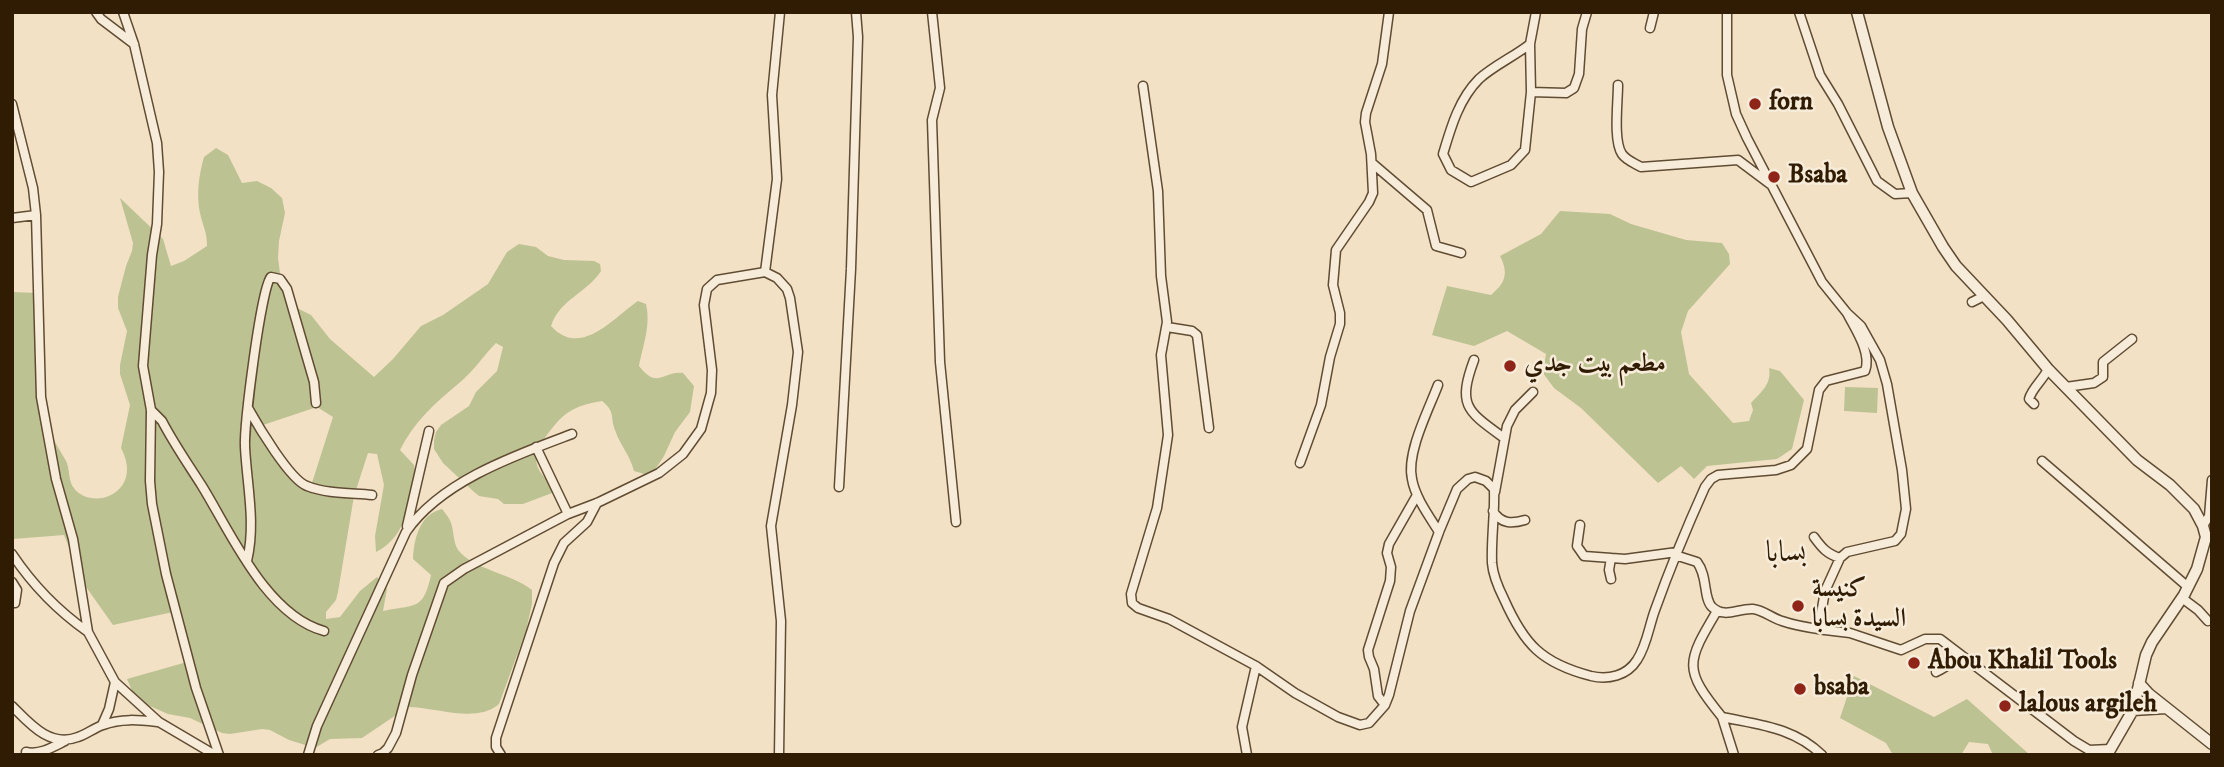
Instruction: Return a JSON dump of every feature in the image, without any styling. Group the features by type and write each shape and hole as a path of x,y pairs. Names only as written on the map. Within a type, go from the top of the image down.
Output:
{"street":[{"path":"96,12 101,19 134,44"},
{"path":"123,12 134,44 157,143 159,172 157,224 143,366 151,410 150,481 158,541 196,688 217,755"},
{"path":"765,272 776,179 772,110 780,12"},
{"path":"839,487 851,255 858,37 856,12"},
{"path":"932,12 940,88 932,120 940,362 956,522"},
{"path":"1300,463 1321,405 1330,357 1340,324 1333,285 1336,250 1371,198 1373,188 1365,122 1382,64 1389,12"},
{"path":"1530,44 1480,78 1460,107 1450,128 1443,154 1451,170 1471,182 1511,165 1525,150 1531,92 1530,44 1536,12"},
{"path":"1531,92 1566,93 1574,88 1579,74 1581,38 1587,12"},
{"path":"1650,28 1654,12"},
{"path":"1727,12 1726,55 1736,114 1822,282 1861,326 1880,360 1894,423 1906,509 1901,534 1895,541 1847,552 1840,558 1825,591 1820,620 1825,630"},
{"path":"1799,12 1820,75 1838,104 1877,181 1895,194 1912,192"},
{"path":"1580,525 1577,538 1579,551 1584,556 1625,559 1676,554 1697,562 1704,574 1706,600 1717,611 1725,614 1745,609 1761,610 1786,623 1850,633 1901,650 1926,639 1940,639 2089,750 2108,752 2133,710 2146,655 2152,642 2182,598 2208,550 2203,526 2194,509 2170,485 2137,460 2048,369 1956,266 1912,192 1888,127 1857,12"},
{"path":"1618,85 1617,141 1622,155 1631,162 1641,166 1738,160 1772,186"},
{"path":"1143,86 1158,191 1161,276 1167,327 1161,355 1168,435 1158,500 1131,594 1132,603 1138,608 1169,619 1256,666 1295,694 1360,725 1369,723 1385,705 1410,611 1439,532 1457,489 1468,479 1475,477 1486,481 1494,489 1493,572 1513,619 1533,648 1557,665 1594,676 1617,676 1627,670 1637,661 1676,554 1711,479 1718,475 1776,470 1791,465 1807,449 1819,390 1826,381 1865,371 1867,366 1864,349 1847,313"},
{"path":"12,104 33,188 36,215 41,397 56,479 73,539 88,632 115,682 159,722 217,755"},
{"path":"1372,163 1427,210 1436,246 1461,253"},
{"path":"12,218 36,215"},
{"path":"378,755 392,742 444,583 464,569 568,514 666,470 683,454 703,424 712,383 704,305 707,289 717,280 765,272 777,278 787,289 798,352 792,405 771,526 781,621 779,755"},
{"path":"247,561 252,526 245,446 248,408 261,309 267,281 274,276 280,279 287,289 314,382 316,402"},
{"path":"1972,302 1984,296"},
{"path":"1167,327 1192,331 1197,335 1209,428"},
{"path":"2066,387 2094,383 2102,377 2103,362 2132,339"},
{"path":"1474,360 1465,388 1467,404 1480,419 1504,438"},
{"path":"2034,404 2029,399 2031,392 2048,369"},
{"path":"1438,385 1415,450 1411,472 1417,495 1439,532"},
{"path":"1494,495 1507,426 1515,410 1533,392"},
{"path":"248,408 282,460 302,484 324,490 372,495"},
{"path":"151,410 162,421 261,583 288,612 302,622 324,631"},
{"path":"308,755 317,726 406,532 429,431"},
{"path":"406,532 414,521 440,498 477,474 572,434"},
{"path":"536,447 568,514"},
{"path":"2042,461 2188,587"},
{"path":"2203,526 2209,516 2212,480"},
{"path":"1385,705 1377,696 1374,669 1368,657 1368,650 1390,582 1391,567 1387,554 1389,544 1417,495"},
{"path":"501,755 496,747 496,738 554,563 564,543 587,522 597,503"},
{"path":"1493,511 1498,519 1506,523 1525,520"},
{"path":"1814,537 1830,555 1840,558"},
{"path":"14,556 61,611 88,632"},
{"path":"12,571 14,556"},
{"path":"1611,558 1611,579"},
{"path":"12,582 17,590 15,603"},
{"path":"2182,598 2208,621"},
{"path":"1717,611 1699,642 1692,666 1700,690 1722,718 1734,755"},
{"path":"1936,672 1955,660 1958,653"},
{"path":"1247,755 1242,727 1256,666"},
{"path":"103,725 115,682"},
{"path":"2139,683 2212,744"},
{"path":"12,706 46,736 65,741"},
{"path":"2133,710 2166,708"},
{"path":"1722,718 1782,730 1822,755"},
{"path":"26,752 29,754 46,750 103,725 123,720 159,722"},
{"path":"195,755 198,745"}],"green space":[{"path":"216,148 228,155 242,183 257,181 282,198 285,213 278,258 282,289 295,307 311,315 330,339 374,377 421,326 443,315 488,284 507,252 519,244 536,247 548,256 564,260 594,261 600,264 601,271 595,279 555,317 551,326 562,335 585,337 608,325 638,301 646,304 647,328 639,366 645,373 656,378 683,373 694,386 690,412 675,432 651,476 634,471 617,435 611,412 602,401 568,412 540,445 537,465 552,493 523,504 504,504 498,499 479,496 443,463 434,449 436,432 441,425 469,406 476,392 497,371 503,347 496,343 468,374 425,414 405,440 400,450 414,465 415,470 408,506 395,537 376,552 375,536 384,485 377,454 368,453 354,496 336,600 326,612 326,619 340,617 360,591 377,577 387,589 383,611 411,606 421,600 431,575 413,559 415,543 423,521 442,509 451,523 456,547 465,557 532,590 526,631 499,704 490,710 467,714 408,707 362,738 330,739 315,748 289,740 270,730 222,733 190,718 168,714 136,700 127,679 187,662 173,612 113,625 84,584 64,535 13,539 12,292 37,293 45,412 52,435 67,464 71,484 81,495 91,498 113,494 121,487 126,477 127,464 121,448 130,405 120,374 127,331 118,308 118,297 133,243 120,198 163,239 171,266 184,261 207,246 198,199 204,157","holes":["317,407 333,417 311,486 303,483 263,425"]},
{"path":"1560,211 1610,214 1631,224 1686,240 1722,243 1729,254 1730,264 1688,311 1681,332 1689,374 1733,423 1749,421 1753,410 1751,403 1767,383 1769,368 1780,371 1804,400 1792,449 1777,459 1707,466 1694,479 1681,466 1658,483 1581,408 1554,388 1543,373 1546,354 1507,331 1474,346 1432,335 1447,286 1491,295 1504,278 1500,256 1541,234"},
{"path":"1845,387 1878,388 1877,413 1844,411"},
{"path":"1854,676 1934,717 1967,699 2030,755 1993,755 1988,744 1969,742 1961,755 1893,755 1886,743 1840,718"}],"place":[{"name":"forn","path":"1755,104"},
{"name":"Bsaba","path":"1774,177"},
{"name":"مطعم بيت جدي","path":"1510,366"},
{"name":"كنيسة السيدة بسابا","path":"1798,606"},
{"name":"Abou Khalil Tools","path":"1914,663"},
{"name":"bsaba","path":"1800,689"},
{"name":"lalous argileh","path":"2005,706"}],"district":[{"name":"بسابا","path":"1786,555"}]}
